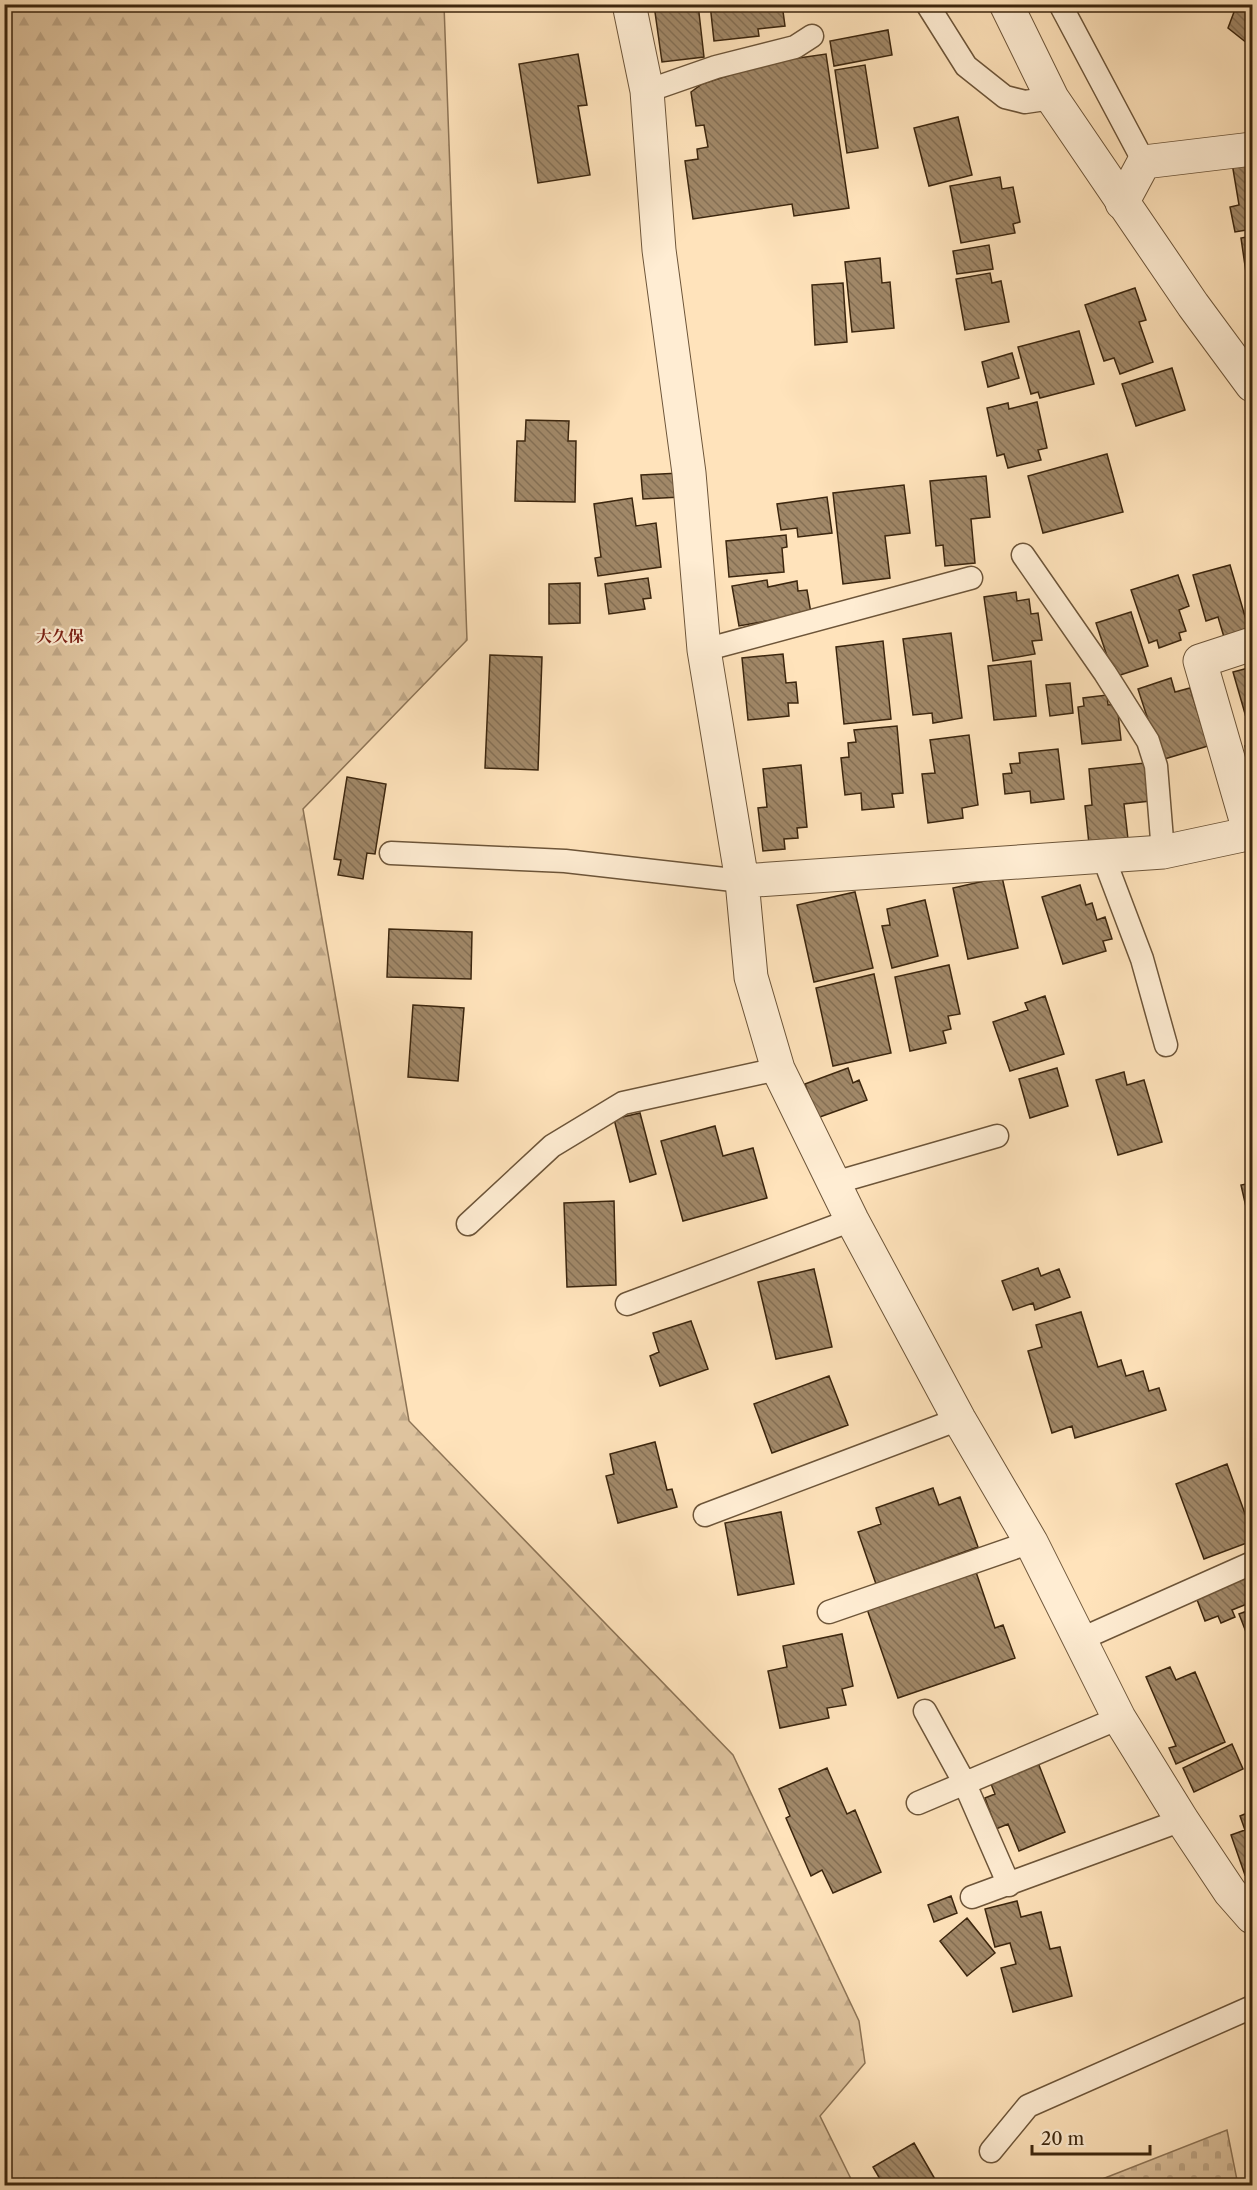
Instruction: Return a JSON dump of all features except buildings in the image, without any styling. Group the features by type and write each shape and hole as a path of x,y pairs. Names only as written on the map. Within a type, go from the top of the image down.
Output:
{"street":[{"path":"629,4 647,91 659,250 689,473 704,650 742,880 751,977 778,1069 852,1220 959,1419 1031,1542 1119,1718 1230,1892 1252,1917"},
{"path":"1006,4 1052,98 1193,305 1252,385"},
{"path":"1122,203 1144,162 1252,149"},
{"path":"742,880 1163,852 1251,834 1200,661 1252,644"}],"lane":[{"path":"927,4 966,66 1005,97 1025,102 1052,98"},
{"path":"1060,4 1144,162"},
{"path":"647,91 716,67 795,47 812,36"},
{"path":"1023,555 1105,673 1148,741 1156,766 1163,852"},
{"path":"704,650 970,578"},
{"path":"391,852 565,861 742,880"},
{"path":"1103,856 1142,959 1166,1045"},
{"path":"468,1224 552,1146 623,1103 778,1069"},
{"path":"834,1183 997,1136"},
{"path":"627,1304 852,1220"},
{"path":"705,1515 959,1419"},
{"path":"829,1612 1031,1542"},
{"path":"1079,1640 1252,1563"},
{"path":"925,1711 964,1782 1009,1885"},
{"path":"918,1803 1119,1718"},
{"path":"972,1897 1182,1820"},
{"path":"991,2151 1028,2106 1252,2007"}],"green space":[{"path":"5,4 444,5 467,640 303,809 409,1421 733,1755 859,2021 865,2063 820,2116 854,2185 5,2185"},
{"path":"1227,2130 1238,2185 1087,2185"}],"district":[{"name":"大久保","path":"60,636"}]}
